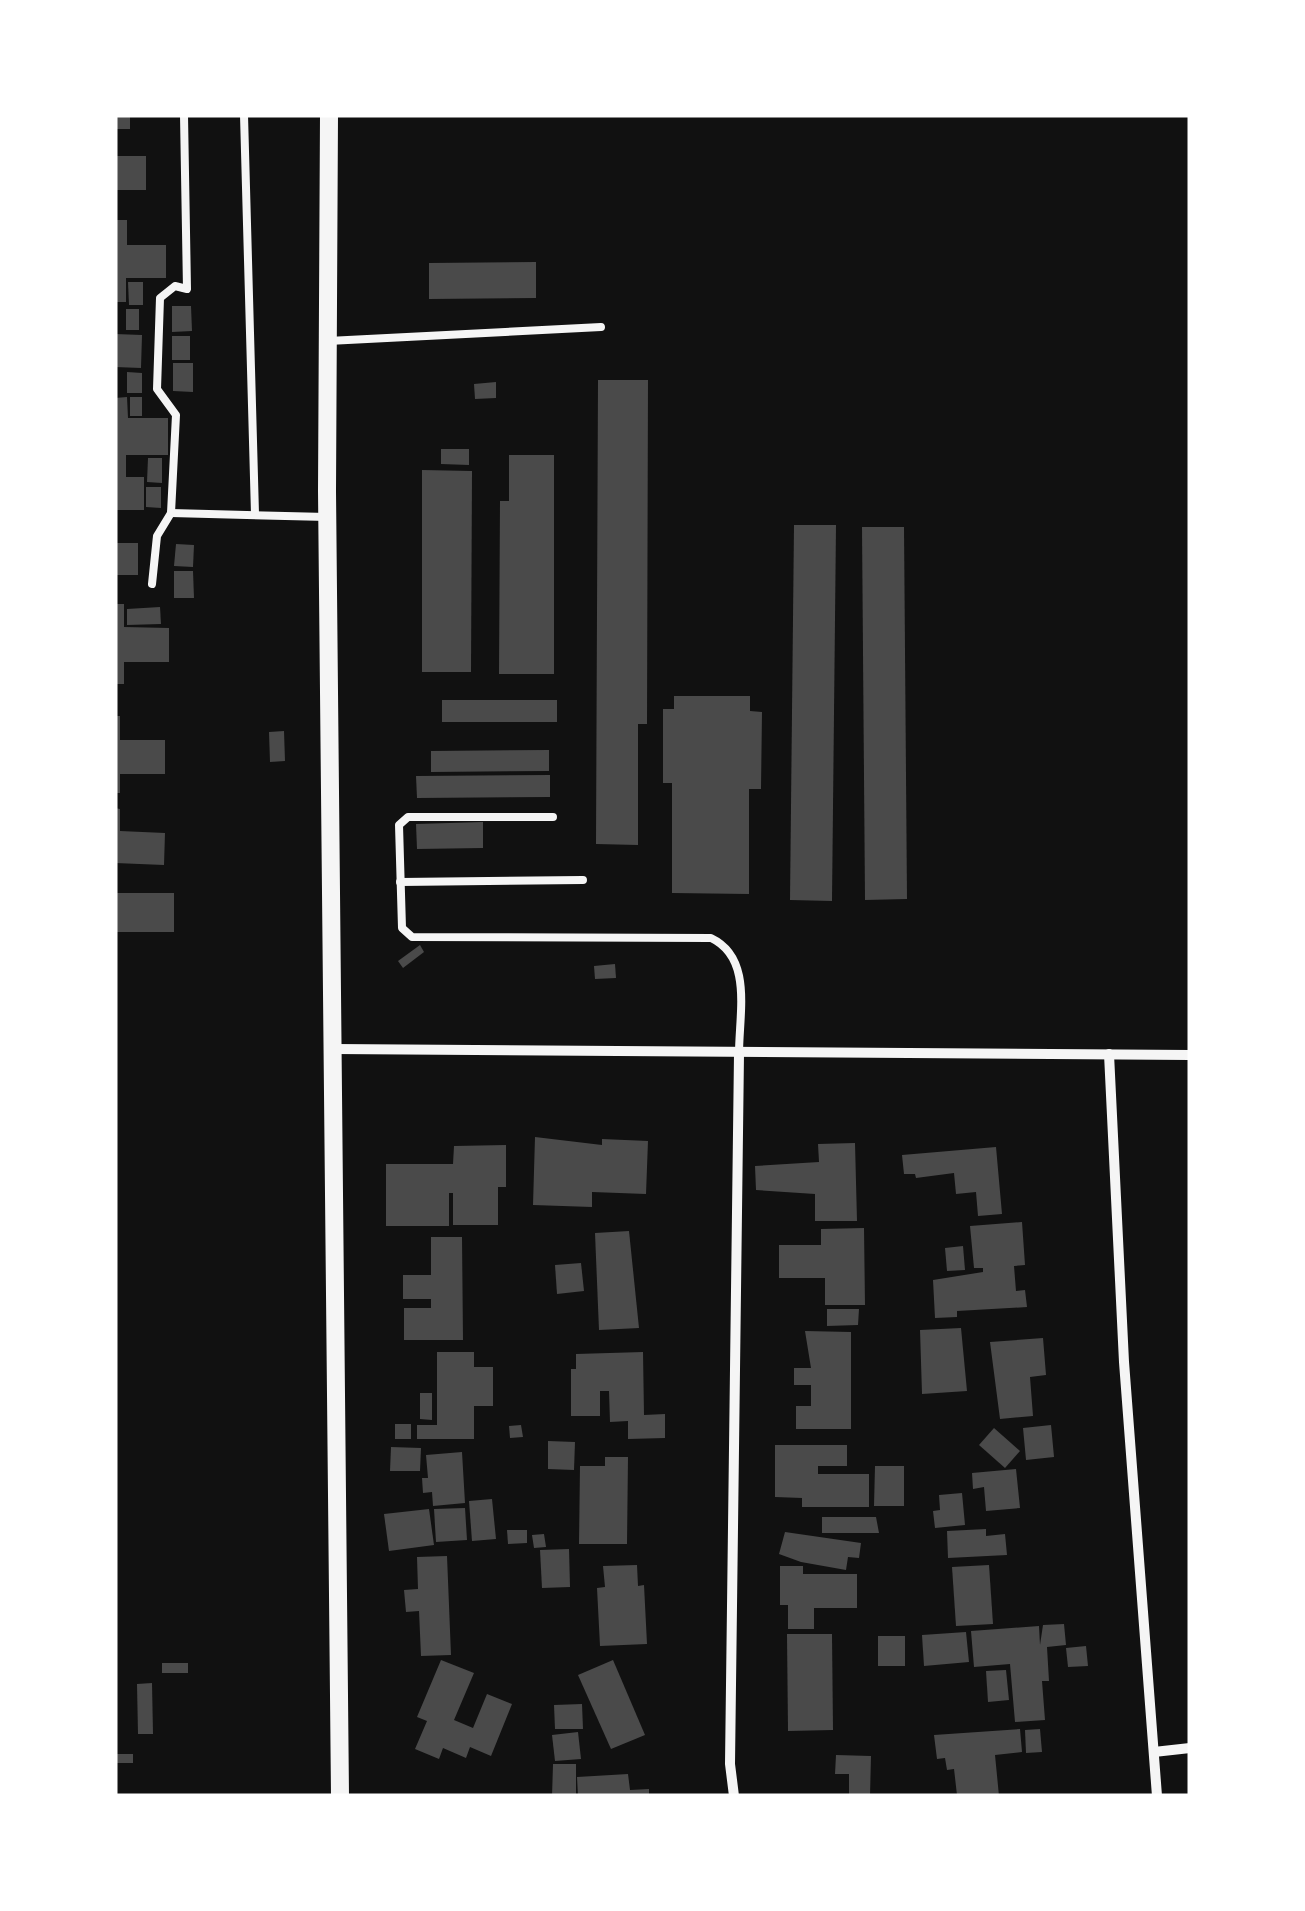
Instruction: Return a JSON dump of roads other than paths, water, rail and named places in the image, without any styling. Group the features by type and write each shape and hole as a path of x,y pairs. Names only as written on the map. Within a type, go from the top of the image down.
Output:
{"street":[{"path":"329,115 328,516 340,1796"},
{"path":"334,1049 1190,1055"},
{"path":"734,1796 730,1764 738,1054"},
{"path":"1109,1054 1124,1362 1157,1796"},
{"path":"1154,1752 1190,1748"}],"lane":[{"path":"152,584 157,536 172,513 176,415 157,390 160,298 175,286 187,289 184,115"},
{"path":"244,115 255,514"},
{"path":"328,341 601,327"},
{"path":"172,513 328,516"},
{"path":"553,817 408,817 399,825 402,928 412,937 710,938 730,947 739,963 738,1054"},
{"path":"400,882 583,880"}]}
